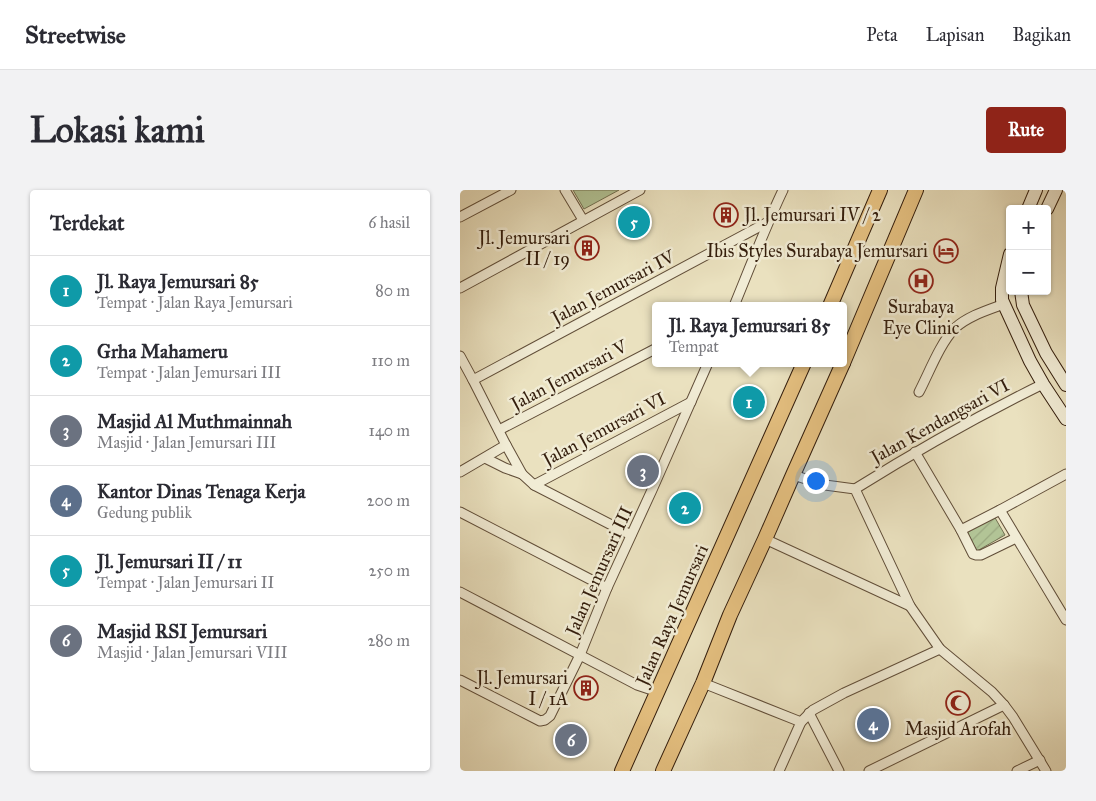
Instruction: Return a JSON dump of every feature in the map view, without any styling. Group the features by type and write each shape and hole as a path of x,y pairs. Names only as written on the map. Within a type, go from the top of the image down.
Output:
{"main road":[{"path":"832,302 880,190"},
{"path":"847,354 916,190"},
{"path":"1030,205 1036,190"},
{"path":"1049,205 1056,190"},
{"path":"1006,271 1002,288 1002,300 1042,384 1066,420"},
{"path":"1022,295 1023,305 1046,353 1064,378"},
{"path":"1030,361 1046,353"},
{"name":"Jalan Raya Jemursari","path":"622,771 802,367"},
{"path":"663,771 841,367"}],"street":[{"path":"460,217 511,190"},
{"path":"565,190 583,220"},
{"path":"460,288 640,190"},
{"path":"736,302 768,222 784,190"},
{"name":"Jalan Jemursari IV","path":"473,380 768,222"},
{"path":"919,392 944,342 955,329 966,320 1004,304"},
{"name":"Jalan Jemursari V","path":"499,430 652,350"},
{"name":"Jalan Jemursari VI","path":"460,356 522,474 534,485 631,535"},
{"name":"Jalan Jemursari III","path":"460,680 540,721 550,716 580,656 607,588 706,367"},
{"name":"Jalan Kendangsari VI","path":"855,489 915,452 1042,384"},
{"name":"Jalan Jemursari VI","path":"534,485 691,402"},
{"path":"460,472 506,445"},
{"path":"915,452 961,530 971,551 976,555 981,555 1016,538"},
{"name":"Jalan Jemursari VI","path":"484,458 522,474"},
{"path":"961,530 1066,474"},
{"path":"793,475 825,485 855,489 910,606 940,649 992,692 1004,705 1046,771"},
{"path":"1000,510 1066,620"},
{"path":"460,512 607,588"},
{"path":"765,539 910,606"},
{"path":"460,592 637,686 658,692"},
{"path":"779,771 801,722 811,712 844,693 940,649"},
{"path":"703,683 801,722"},
{"path":"869,771 1004,705"},
{"path":"811,712 839,771"},
{"path":"1017,771 1040,760"}],"green space":[{"path":"573,190 619,190 584,209"},
{"path":"994,516 1005,535 977,551 966,532"}],"place":[{"name":"Jl. Jemursari IV / 2","path":"726,215"},
{"name":"Jl. Jemursari II / 11","path":"634,222"},
{"name":"Jl. Jemursari II / 19","path":"587,248"},
{"name":"Ibis Styles Surabaya Jemursari","path":"946,251"},
{"name":"Surabaya Eye Clinic","path":"921,281"},
{"name":"Jl. Raya Jemursari 85","path":"749,402"},
{"name":"Masjid Al Muthmainnah","path":"643,471"},
{"name":"Grha Mahameru","path":"685,508"},
{"name":"Jl. Jemursari I / 1A","path":"586,688"},
{"name":"Masjid Arofah","path":"958,703"},
{"name":"Kantor Dinas Tenaga Kerja","path":"873,724"},
{"name":"Masjid RSI Jemursari","path":"571,740"}]}
